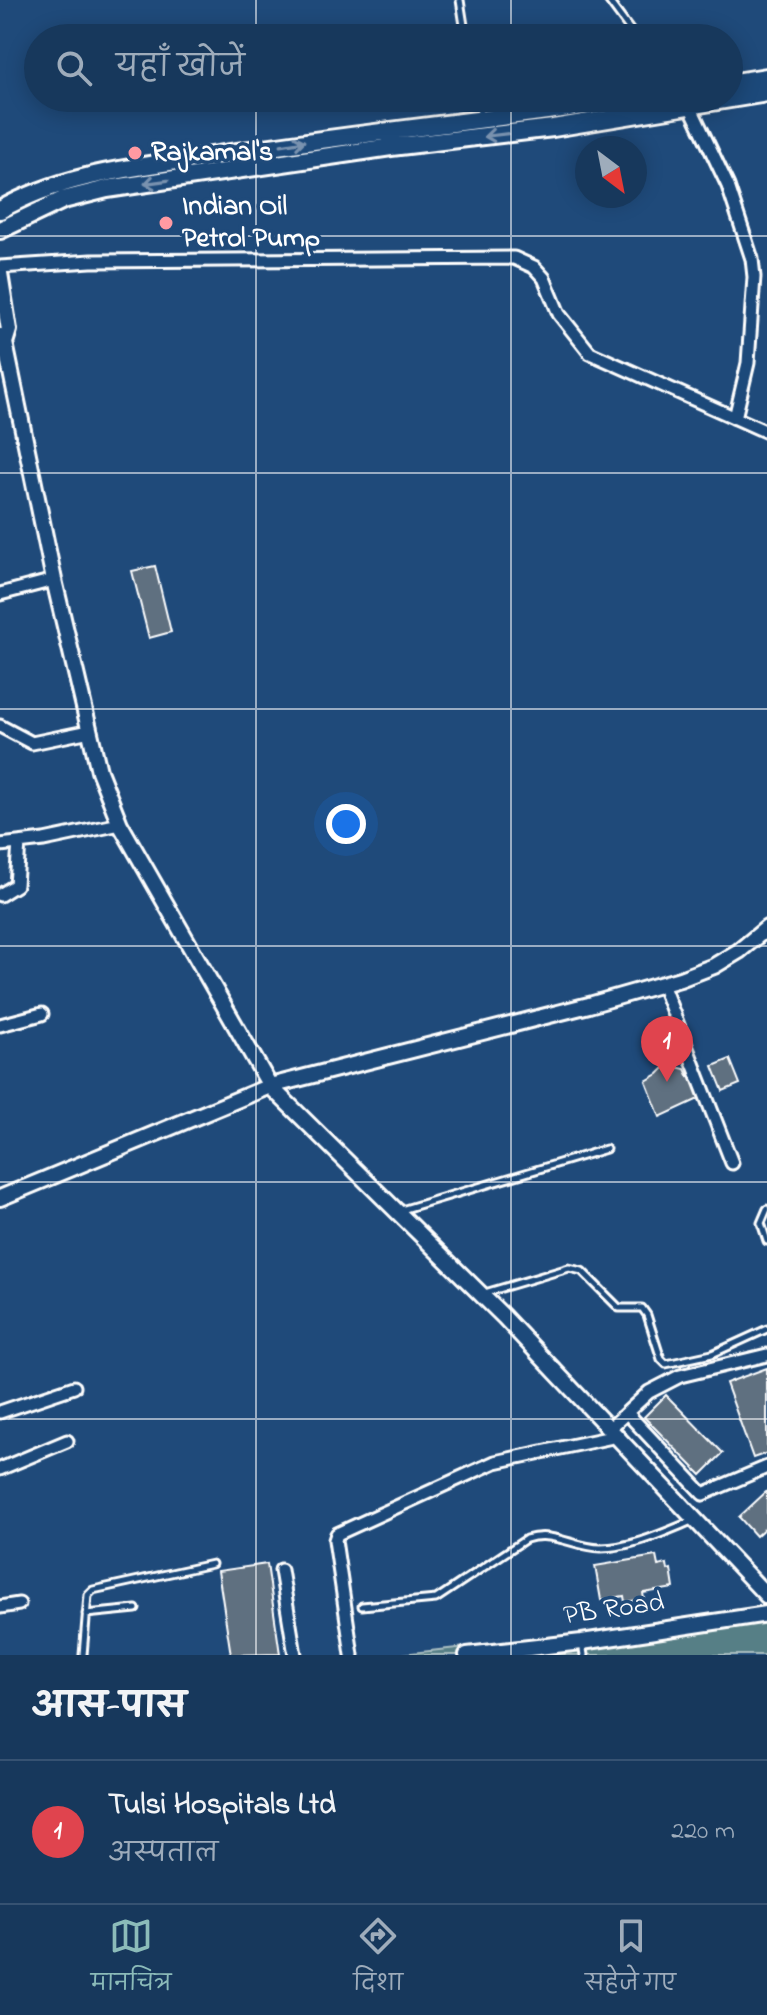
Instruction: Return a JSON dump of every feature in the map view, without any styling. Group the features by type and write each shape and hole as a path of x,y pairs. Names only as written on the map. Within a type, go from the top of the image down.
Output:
{"main road":[{"path":"743,81 767,77"},
{"path":"743,96 767,93"},
{"path":"0,210 27,196 92,175 509,112"},
{"path":"524,131 526,112"},
{"path":"0,230 63,200 107,189 641,112"},
{"path":"199,158 202,175"}],"street":[{"path":"699,112 752,259 754,277 748,363 735,418"},
{"path":"767,432 590,353 559,314 544,278 534,267 514,258 91,261 0,270 9,330 3,348 99,771 120,824 270,1086 481,1294 767,1596"},
{"path":"0,594 54,580"},
{"path":"0,726 32,743 90,731"},
{"path":"1,843 19,843 120,824"},
{"path":"0,895 16,885 19,843"},
{"path":"0,1198 270,1086 662,984 714,966 767,928"},
{"path":"662,984 732,1163"},
{"path":"0,1025 42,1014"},
{"path":"352,1655 335,1540 337,1534 495,1462 613,1432 649,1392 680,1376 767,1355"},
{"path":"0,1412 74,1387"},
{"path":"627,1413 703,1494 767,1467"},
{"path":"0,1469 67,1441"},
{"path":"281,1570 295,1655"},
{"path":"0,1607 19,1604"},
{"name":"PB Road","path":"467,1655 583,1648 767,1614"}],"lane":[{"path":"460,0 464,24"},
{"path":"608,0 626,24"},
{"path":"480,112 481,118"},
{"path":"397,1211 606,1149"},
{"path":"767,1209 761,1223 767,1241"},
{"path":"481,1294 569,1268 582,1271 619,1308 642,1308 661,1359 666,1364 721,1351 738,1340 767,1329"},
{"path":"362,1606 436,1599 526,1539 539,1535 600,1548 653,1538 695,1520"},
{"path":"83,1655 88,1595 96,1588 212,1564"},
{"path":"86,1614 136,1609"}],"green space":[{"path":"767,1614 767,1655 393,1655"}],"building":[{"path":"155,566 171,632 149,638 132,571"},
{"path":"730,1059 740,1084 723,1091 713,1066"},
{"path":"667,1065 685,1069 689,1077 693,1074 703,1097 660,1117 646,1081"},
{"path":"767,1368 767,1453 753,1458 726,1383"},
{"path":"666,1395 723,1453 701,1475 644,1417"},
{"path":"767,1491 767,1526 756,1536 739,1517"},
{"path":"656,1556 658,1566 667,1564 668,1570 671,1569 674,1588 643,1593 644,1599 625,1602 624,1596 601,1600 595,1566"},
{"path":"267,1564 280,1654 231,1655 218,1571"}],"place":[{"name":"Rajkamal's","path":"135,153"},
{"name":"Indian Oil Petrol Pump","path":"166,223"},
{"name":"Tulsi Hospitals Ltd","path":"667,1082"}]}
